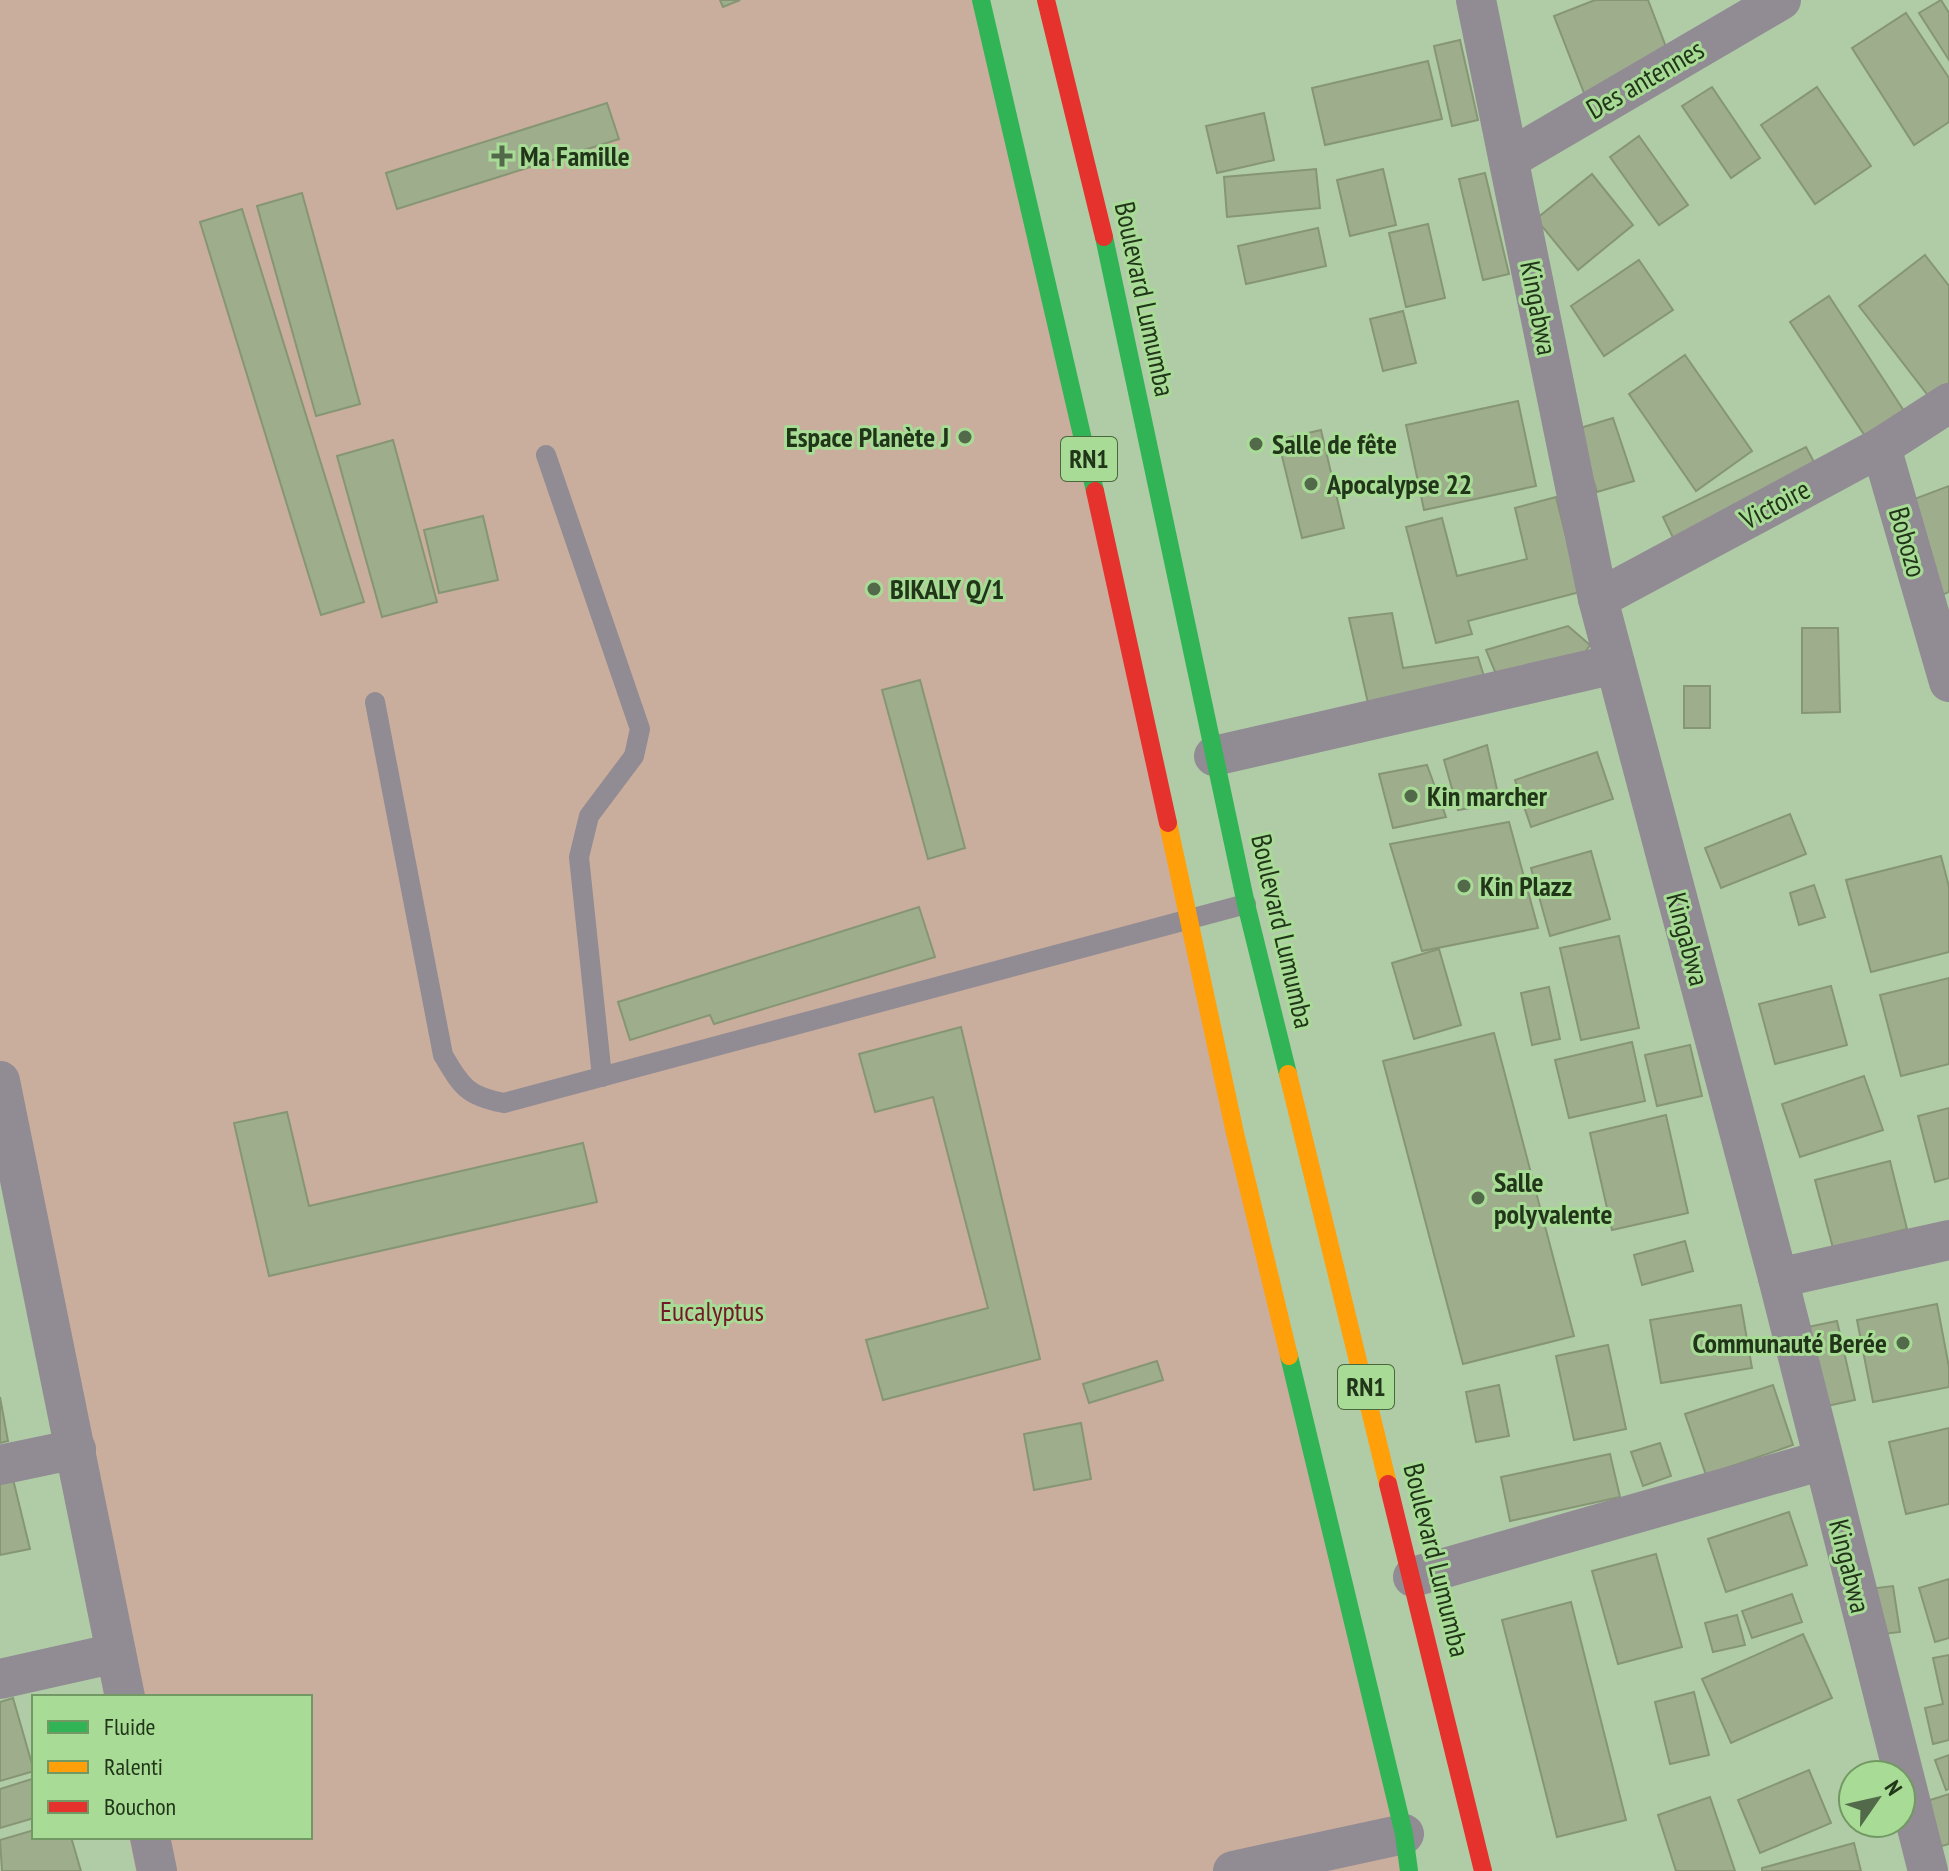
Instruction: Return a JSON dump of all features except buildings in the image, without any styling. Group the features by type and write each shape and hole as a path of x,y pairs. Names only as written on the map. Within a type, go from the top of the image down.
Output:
{"highway":[{"name":"RN1","path":"981,0 1078,411 1235,1133 1406,1853"},
{"name":"Boulevard Lumumba","path":"1046,0 1104,238 1246,904 1483,1871"}],"street":[{"name":"Kingabwa","path":"1476,0 1598,599 1778,1278 1928,1871"},
{"name":"Des antennes","path":"1509,159 1781,0"},
{"name":"Victoire","path":"1598,599 1881,447 1949,403"},
{"name":"Bobozo","path":"1881,447 1949,682"},
{"path":"1214,756 1615,664"},
{"path":"0,1081 6,1139 76,1449 125,1695"},
{"path":"1778,1278 1949,1240"},
{"path":"0,1465 76,1449"},
{"path":"1413,1577 1823,1460"},
{"path":"0,1679 116,1653"},
{"path":"150,1839 157,1871"},
{"path":"1233,1871 1406,1853"}],"lane":[{"path":"546,455 640,729 634,756 589,816 579,857 602,1077"},
{"path":"375,702 443,1055 460,1084 477,1098 504,1103 1246,904"}],"green space":[{"name":"Eucalyptus","path":"0,0 981,0 1412,1871 136,1871 129,1839 312,1839 312,1695 104,1695 0,1126"}],"traffic: fast":[{"path":"981,0 1095,491"},
{"path":"1104,237 1246,904 1288,1074"},
{"path":"1289,1356 1404,1834 1409,1871"}],"traffic: slow":[{"path":"1168,823 1235,1133 1289,1356"},
{"path":"1288,1074 1388,1484"}],"traffic: jam":[{"path":"1046,0 1104,237"},
{"path":"1095,491 1168,823"},
{"path":"1388,1484 1483,1871"}],"place":[{"name":"Ma Famille","path":"502,156"},
{"name":"Espace Planète J","path":"965,437"},
{"name":"Salle de fête","path":"1256,444"},
{"name":"Apocalypse 22","path":"1311,484"},
{"name":"BIKALY Q/1","path":"874,589"},
{"name":"Kin marcher","path":"1411,796"},
{"name":"Kin Plazz","path":"1464,886"},
{"name":"Salle polyvalente","path":"1478,1198"},
{"name":"Communauté Berée","path":"1903,1343"}]}
